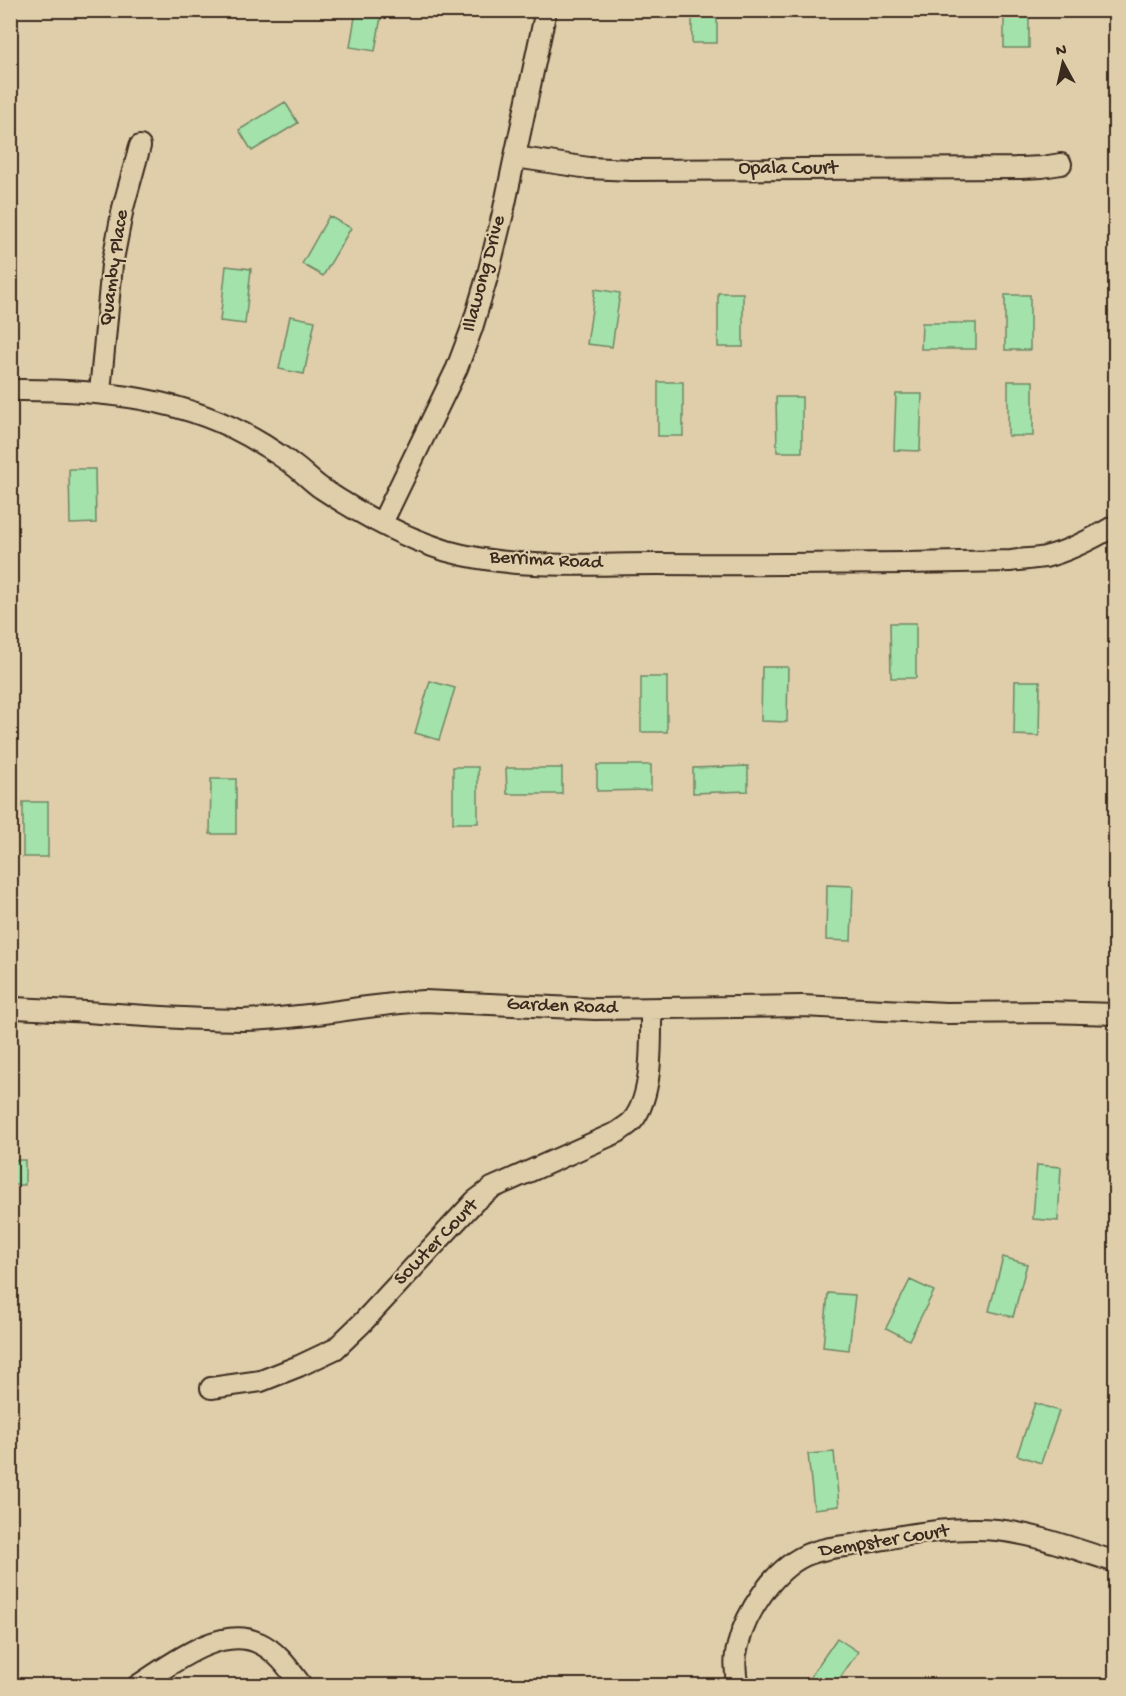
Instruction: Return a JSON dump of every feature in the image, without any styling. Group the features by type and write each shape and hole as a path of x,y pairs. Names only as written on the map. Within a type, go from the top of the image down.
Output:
{"street":[{"name":"Illawong Drive","path":"382,523 457,368 472,328 488,274 546,10"},
{"name":"Quamby Place","path":"100,392 112,265 123,208 140,146"},
{"name":"Opala Court","path":"515,157 589,168 631,170 1021,168 1061,164"},
{"name":"Berrima Road","path":"10,390 100,392 135,397 185,409 226,425 260,443 350,507 421,542 484,559 521,563 674,564 1011,561 1045,556 1081,543 1116,525"},
{"name":"Garden Road","path":"10,1008 243,1020 301,1017 398,1002 424,1001 595,1009 802,1006 946,1013 1116,1014"},
{"name":"Sowter Court","path":"211,1388 261,1381 335,1348 362,1323 475,1201 492,1188 618,1132 632,1121 645,1098 651,1047 651,1009"},
{"name":"Dempster Court","path":"738,1686 735,1667 737,1646 746,1622 774,1578 789,1564 805,1555 868,1542 966,1529 999,1530 1039,1538 1116,1562"},
{"path":"137,1686 195,1650 218,1641 248,1638 261,1643 275,1654 302,1686"}],"green space":[{"path":"356,11 382,11 375,51 350,47"},
{"path":"692,11 717,11 717,43 692,43"},
{"path":"1004,11 1029,11 1029,48 1004,48"},
{"path":"285,102 298,123 252,151 239,130"},
{"path":"329,216 351,228 323,276 302,264"},
{"path":"226,266 251,269 245,324 220,321"},
{"path":"595,289 620,293 612,347 587,344"},
{"path":"718,293 743,293 743,347 718,347"},
{"path":"1005,295 1030,295 1030,350 1005,350"},
{"path":"290,316 315,321 304,374 279,369"},
{"path":"922,323 976,323 976,349 921,349"},
{"path":"1008,381 1033,381 1033,436 1008,436"},
{"path":"658,382 683,382 683,436 658,436"},
{"path":"896,394 922,394 920,451 894,450"},
{"path":"776,397 802,397 802,452 777,452"},
{"path":"69,469 95,469 96,523 70,524"},
{"path":"890,623 916,623 916,678 891,678"},
{"path":"762,667 788,667 787,722 761,721"},
{"path":"641,677 667,677 667,732 641,732"},
{"path":"430,681 455,688 439,740 415,733"},
{"path":"1015,681 1040,681 1039,736 1014,735"},
{"path":"597,765 651,765 651,790 597,791"},
{"path":"748,766 748,791 693,793 693,768"},
{"path":"453,767 478,767 478,823 453,823"},
{"path":"506,768 562,768 562,794 507,794"},
{"path":"211,779 236,779 236,834 210,834"},
{"path":"23,802 48,802 48,857 23,857"},
{"path":"827,885 853,886 851,941 826,940"},
{"path":"11,1160 25,1160 25,1185 11,1185"},
{"path":"1037,1165 1061,1167 1058,1221 1033,1219"},
{"path":"1003,1257 1027,1264 1013,1317 989,1311"},
{"path":"910,1280 934,1291 909,1340 886,1328"},
{"path":"828,1293 855,1295 849,1350 823,1347"},
{"path":"1035,1403 1059,1411 1041,1463 1017,1455"},
{"path":"834,1452 839,1506 814,1509 808,1454"},
{"path":"837,1638 858,1652 835,1685 806,1683"}]}
